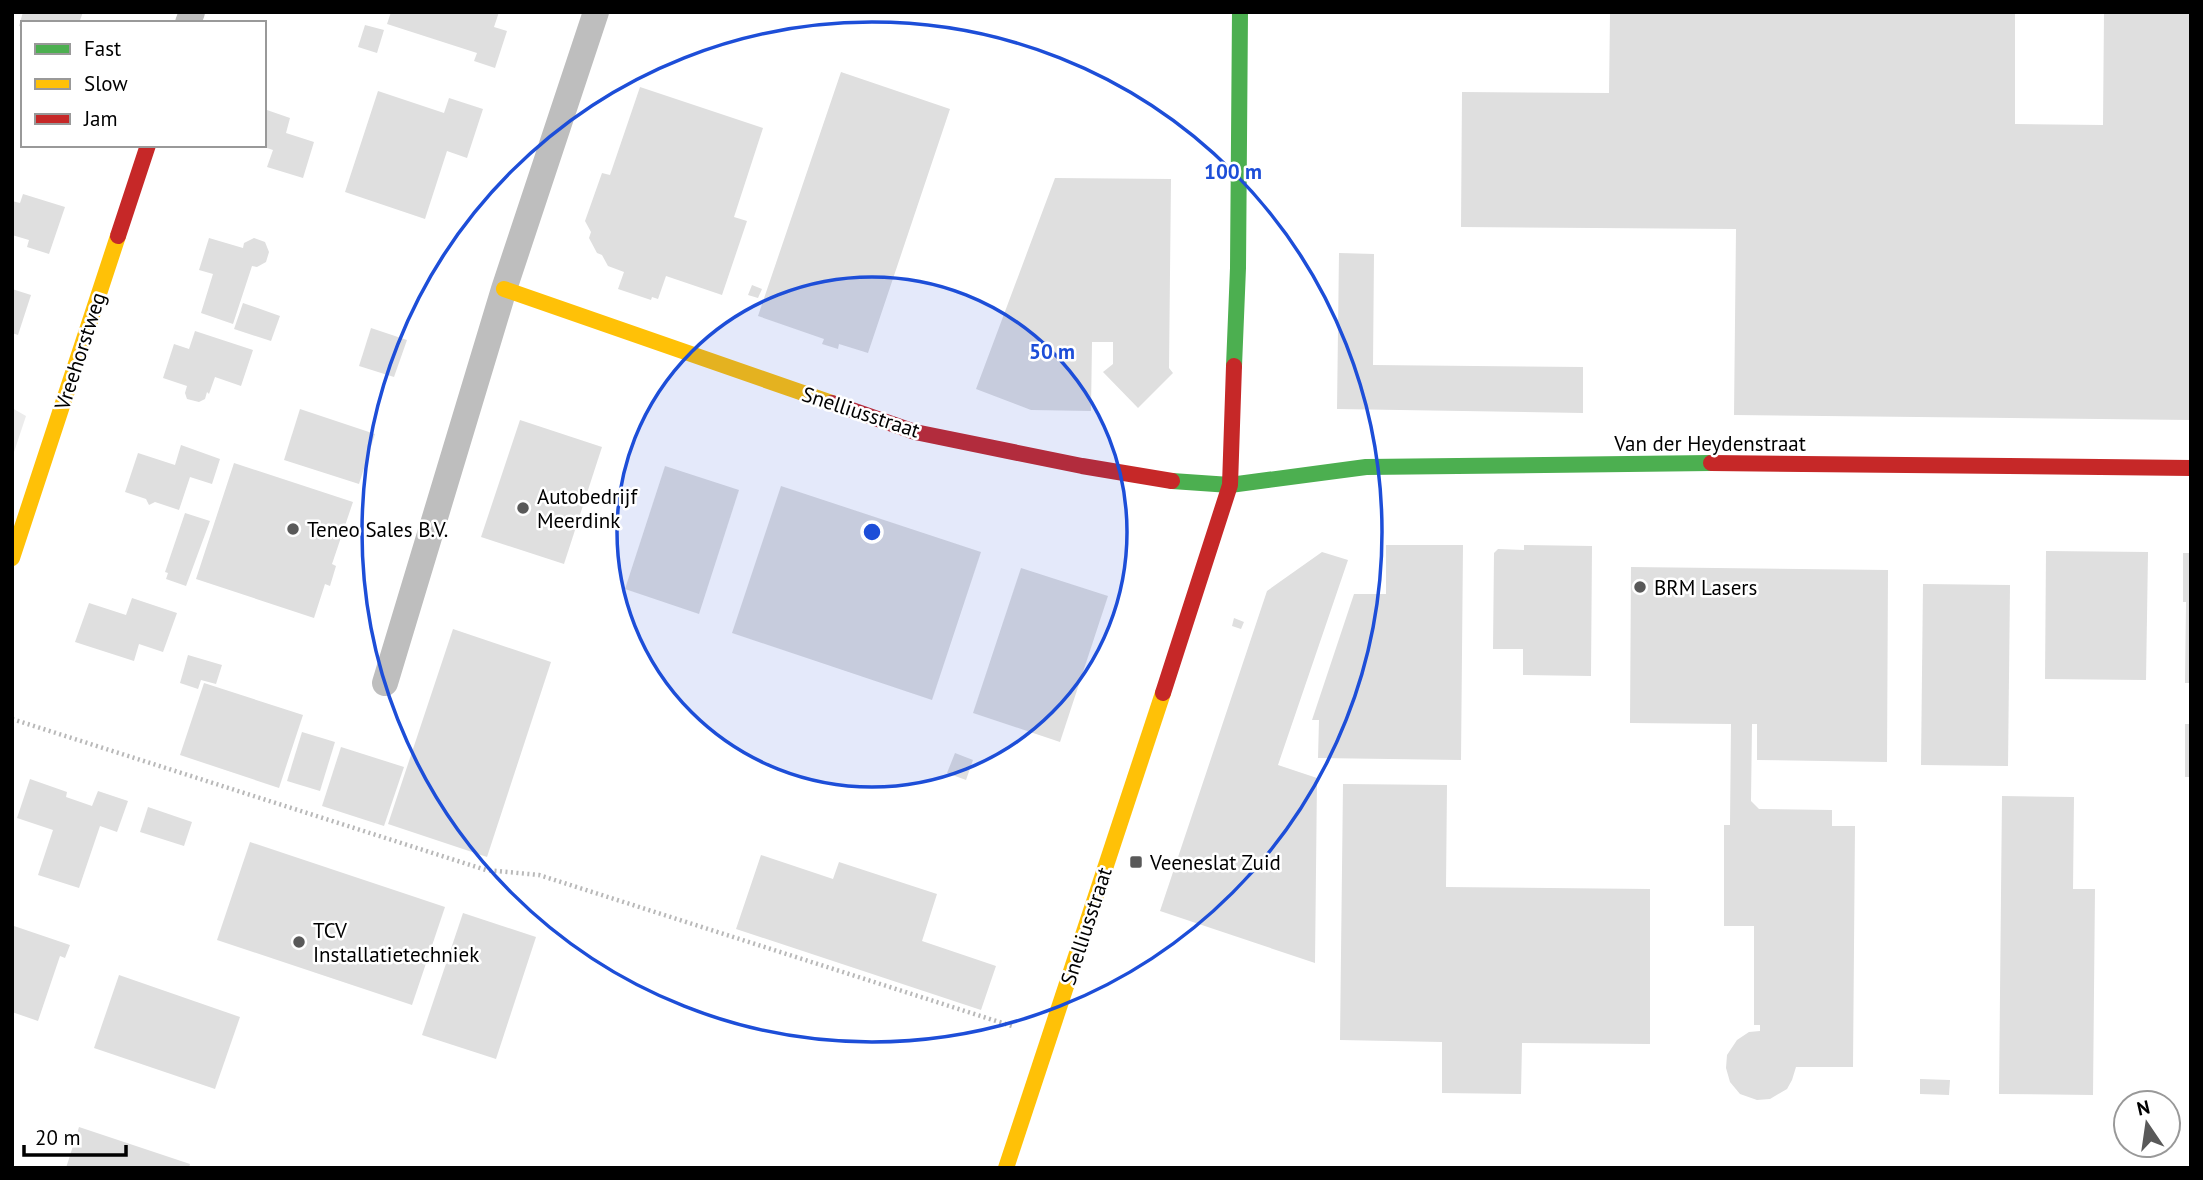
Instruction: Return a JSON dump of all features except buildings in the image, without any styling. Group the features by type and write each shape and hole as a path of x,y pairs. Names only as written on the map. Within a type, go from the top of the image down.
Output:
{"street":[{"path":"385,683 504,289 596,12"},
{"name":"Snelliusstraat","path":"1006,1168 1230,485 1238,268 1240,12"},
{"name":"Vreehorstweg","path":"12,558 147,147"},
{"name":"Snelliusstraat","path":"504,289 915,432 1082,467 1185,483 1230,485"},
{"name":"Van der Heydenstraat","path":"1230,485 1366,467 1688,463 2191,468"}],"path":[{"path":"12,719 486,870 539,875 1049,1038"}],"shaded area":[{"path":"12,408 26,416 12,458"}],"traffic: fast":[{"path":"1234,366 1238,268 1240,12"},
{"path":"1172,481 1230,485 1366,467 1711,463"}],"traffic: slow":[{"path":"12,558 118,236"},
{"path":"504,289 832,403"},
{"path":"1006,1168 1163,693"}],"traffic: jam":[{"path":"118,236 147,147"},
{"path":"1163,693 1230,485 1234,366"},
{"path":"832,403 915,432 1082,466 1172,481"},
{"path":"1711,463 2191,468"}],"place":[{"name":"Autobedrijf Meerdink","path":"523,508"},
{"name":"Teneo Sales B.V.","path":"293,529"},
{"name":"BRM Lasers","path":"1640,587"},
{"name":"Veeneslat Zuid","path":"1136,862"},
{"name":"TCV Installatietechniek","path":"299,942"}]}
